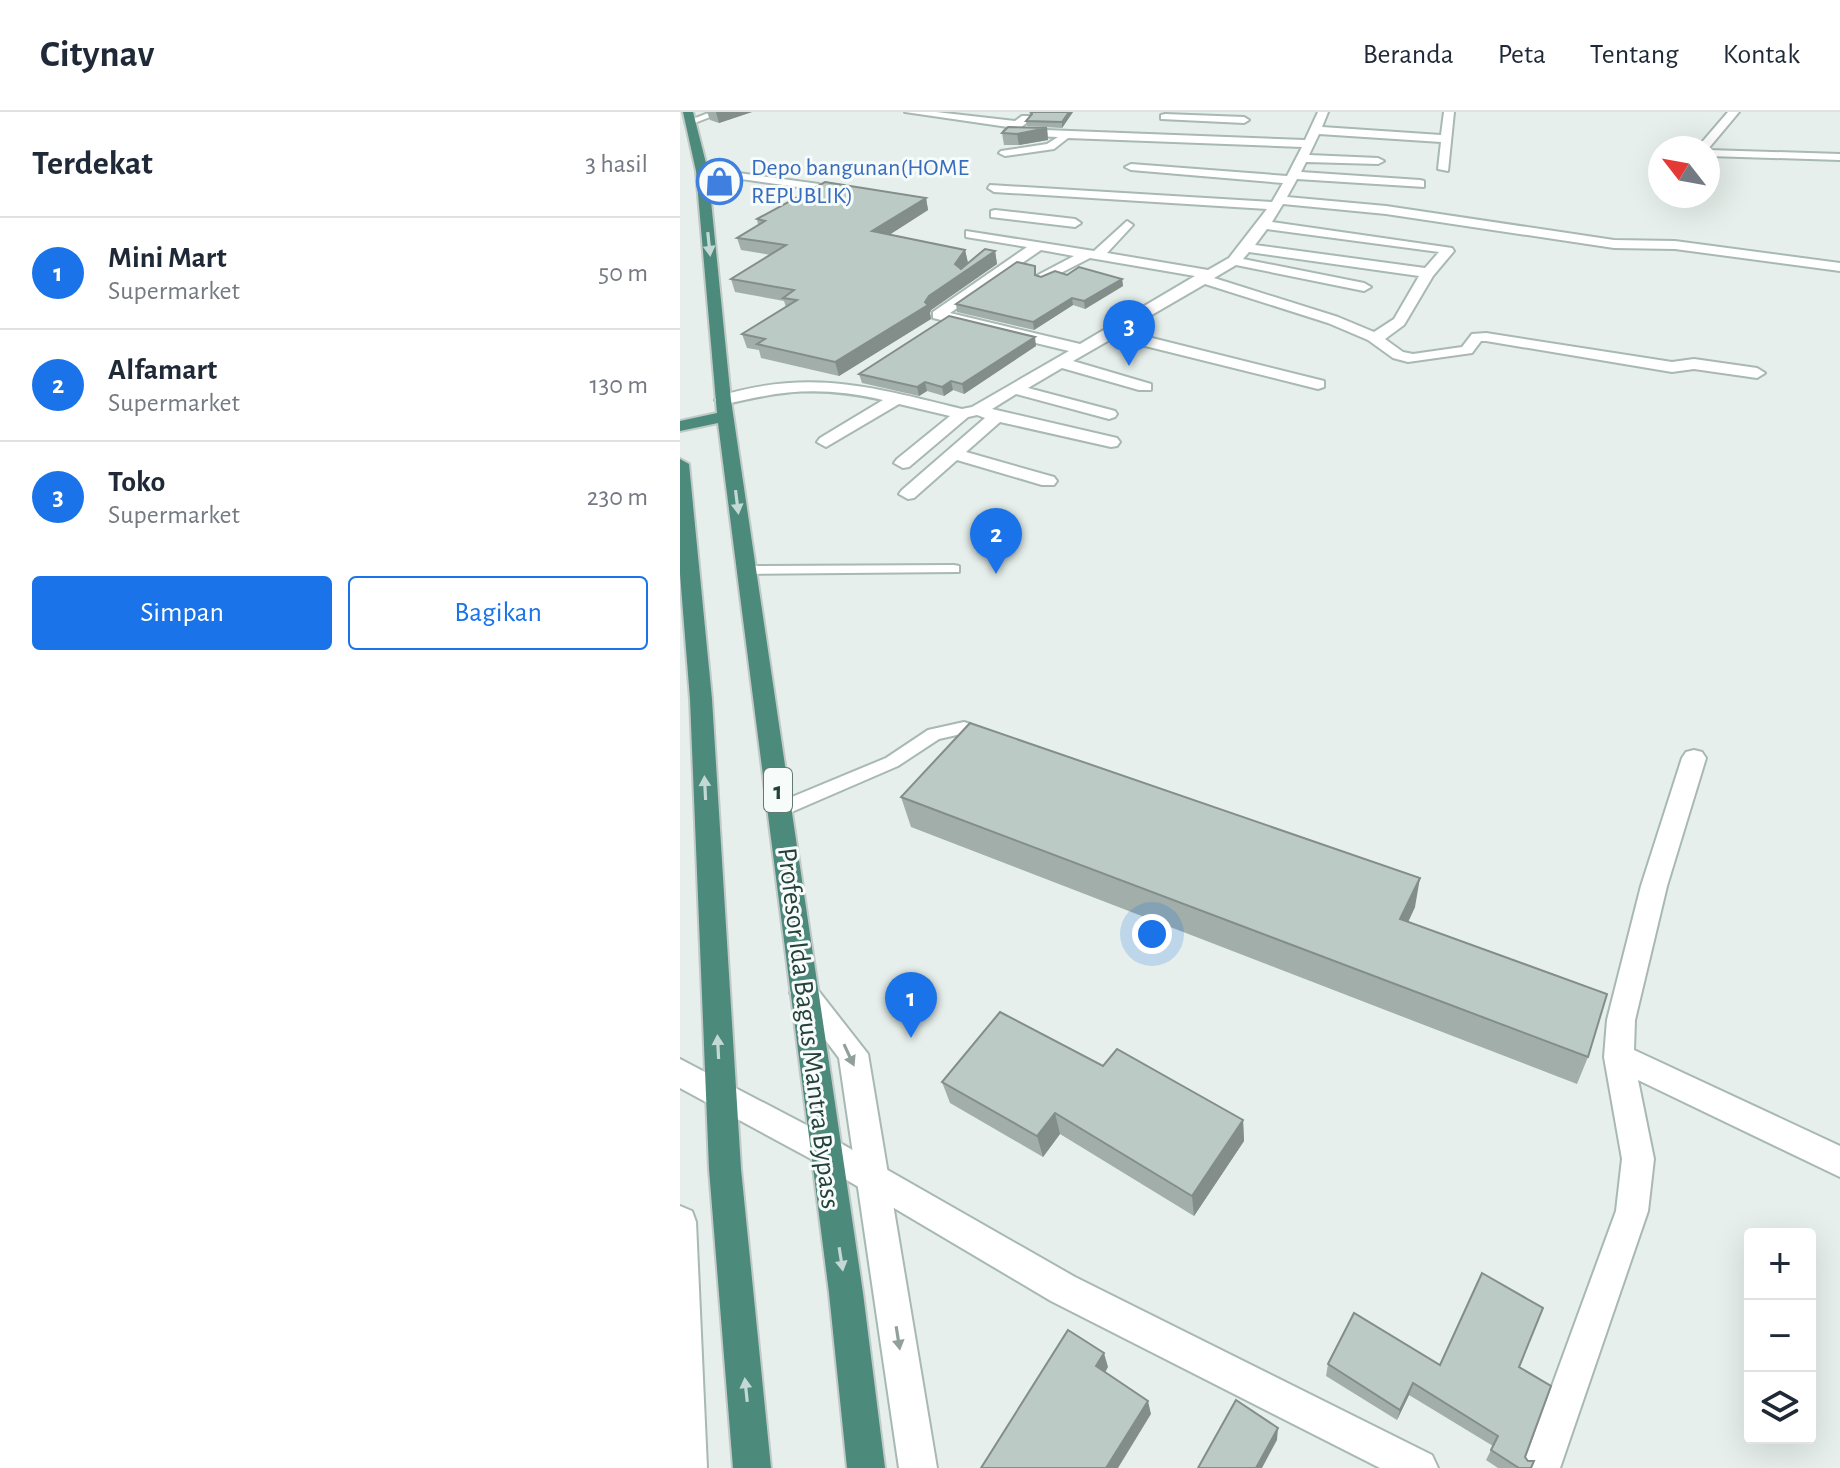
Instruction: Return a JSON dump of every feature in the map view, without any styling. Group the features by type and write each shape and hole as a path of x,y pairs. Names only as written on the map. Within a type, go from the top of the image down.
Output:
{"highway":[{"name":"Profesor Ida Bagus Mantra Bypass","path":"688,117 702,171 724,408 846,1293 866,1468"},
{"path":"680,433 680,425 724,408"},
{"path":"680,464 701,699 720,1097 752,1468"}],"street":[{"path":"910,112 1022,121 1009,132 1311,144"},
{"path":"903,463 970,412 1234,261 1265,225 1274,203 1311,144 1323,112"},
{"path":"1444,169 1449,112"},
{"path":"1713,136 1734,112"},
{"path":"1150,136 1166,114 1244,120"},
{"path":"1054,134 1061,123"},
{"path":"1315,130 1446,139"},
{"path":"1005,153 1050,147 1071,134"},
{"path":"1102,153 1120,135"},
{"path":"1720,153 1840,157"},
{"path":"1302,158 1378,161"},
{"path":"1131,167 1420,184"},
{"path":"994,188 1041,187 1088,210"},
{"path":"995,214 1274,203 1386,210 1614,244 1675,245 1840,267"},
{"path":"1080,349 941,322 938,315 1045,246 1088,210"},
{"path":"1361,236 1386,210"},
{"path":"1043,278 1093,253 1127,225"},
{"path":"1265,225 1361,236 1447,251 1428,273 1394,327 1385,336 1373,337"},
{"path":"971,234 1093,253 1204,276 1373,337 1398,355 1413,359 1467,350 1477,337 1486,337 1672,367 1694,364 1757,373"},
{"path":"1247,248 1428,273"},
{"path":"1234,261 1364,287"},
{"path":"1109,332 1318,384"},
{"path":"1058,362 1145,387"},
{"path":"839,387 863,372"},
{"path":"724,408 765,386 788,383 839,387 997,416 1111,442"},
{"path":"1015,389 1109,414"},
{"path":"826,442 897,398"},
{"path":"908,494 997,416"},
{"path":"953,454 1048,481"},
{"path":"1541,1468 1632,1211 1638,1159 1619,1057 1621,1020 1654,886 1694,758"},
{"path":"804,993 853,1054 918,1468"},
{"path":"1619,1057 1840,1162"},
{"path":"680,1072 720,1097 824,1150 1063,1289 1419,1468"},
{"path":"680,1222 688,1468"}],"lane":[{"path":"688,117 719,112"},
{"path":"702,171 819,187"},
{"path":"745,570 954,569"},
{"path":"781,809 892,762 934,734 964,728"}],"building":[{"path":"1031,112 1069,112 1062,122 1026,121"},
{"path":"1008,127 1047,128 1017,134 1002,133"},
{"path":"825,182 926,198 872,231 965,250 955,264 961,269 985,249 995,251 929,296 925,302 928,305 835,362 757,344 765,339 742,334 797,300 783,298 794,290 731,279 786,245 737,238 765,221 757,219"},
{"path":"1017,262 1035,266 1035,275 1041,277 1055,271 1067,275 1079,267 1122,279 1084,301 1072,298 1033,322 956,304"},
{"path":"949,316 1035,337 962,384 951,381 942,387 925,382 917,387 859,374"},
{"path":"970,723 1420,878 1400,919 1607,994 1588,1057 901,797"},
{"path":"1000,1012 1103,1066 1117,1049 1243,1120 1192,1196 1055,1113 1037,1136 942,1082"},
{"path":"1482,1273 1543,1308 1519,1367 1551,1386 1525,1457 1528,1461 1534,1461 1531,1468 1519,1468 1491,1450 1498,1436 1413,1383 1400,1410 1328,1364 1354,1313 1440,1365"},
{"path":"1068,1330 1104,1353 1096,1366 1148,1401 1106,1468 981,1468"},
{"path":"1236,1400 1278,1428 1256,1468 1198,1468"}],"place":[{"name":"Depo bangunan(HOME REPUBLIK)","path":"720,181"},
{"name":"Toko","path":"1129,366"},
{"name":"Alfamart","path":"996,574"},
{"name":"Mini Mart","path":"911,1038"}]}
